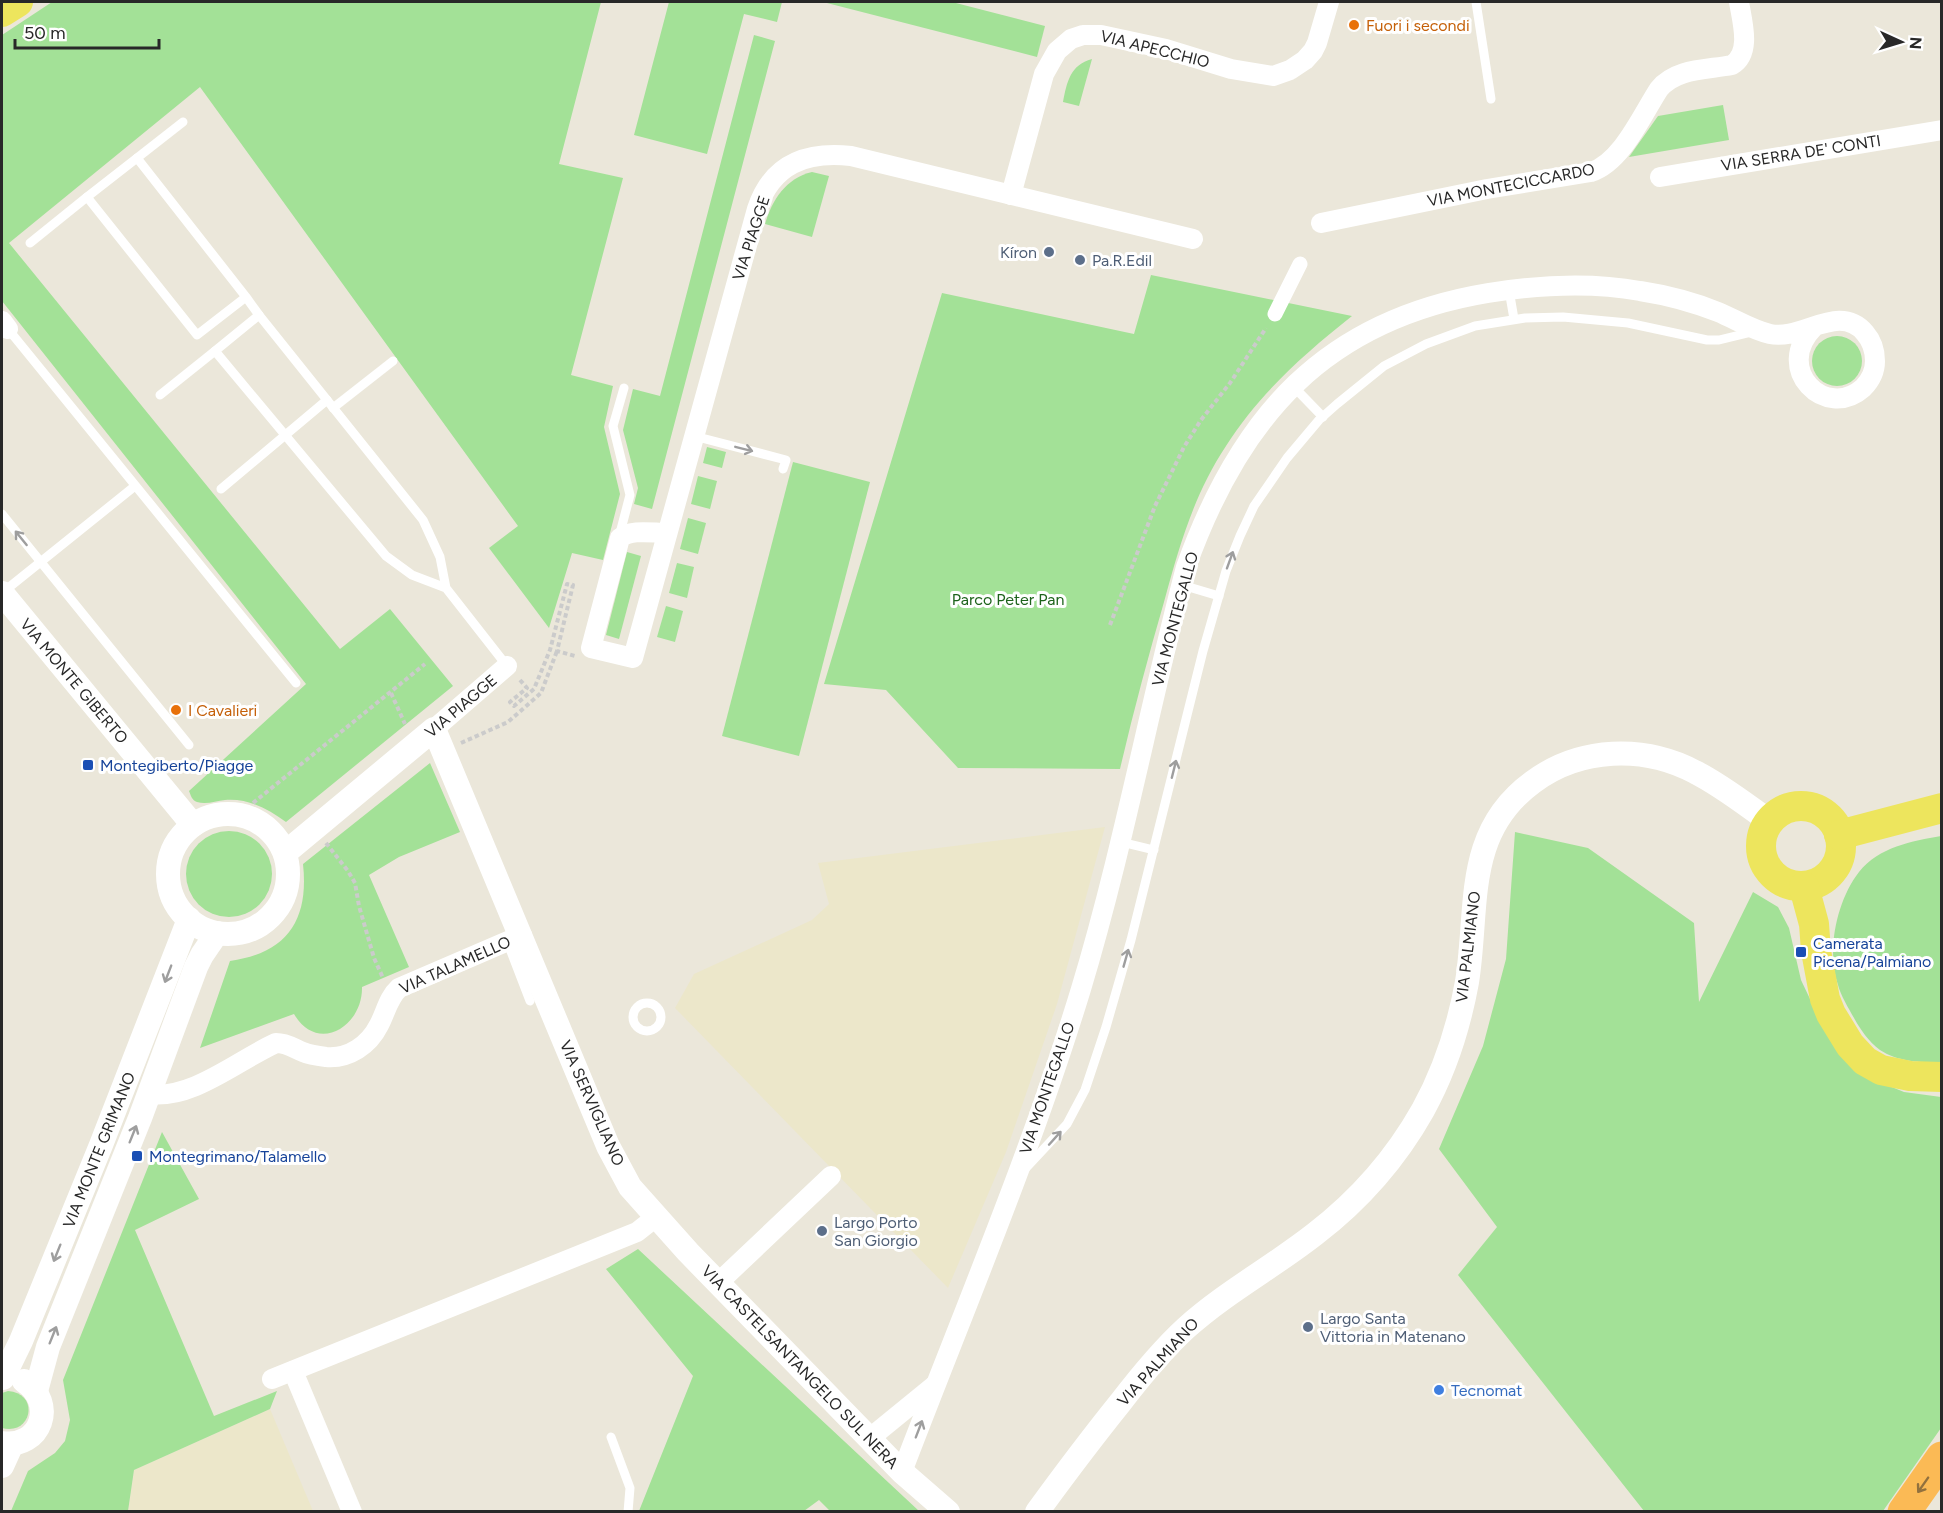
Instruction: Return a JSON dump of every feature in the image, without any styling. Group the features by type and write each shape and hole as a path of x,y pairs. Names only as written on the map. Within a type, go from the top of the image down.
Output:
{"highway":[{"path":"1904,1512 1941,1458"}],"main road":[{"path":"2,12 18,2"},
{"path":"1801,806 1814,808 1825,814 1834,824 1839,835 1841,847 1834,870 1825,879 1804,887 1781,881 1771,873 1764,862 1762,842 1769,821 1778,812 1789,808 1801,806"},
{"path":"1839,835 1941,808"},
{"path":"1804,887 1815,924 1816,951 1825,999 1831,1014 1851,1045 1865,1061 1881,1070 1910,1076 1941,1077"}],"street":[{"name":"VIA APECCHIO","path":"1011,195 1044,74 1057,51 1071,39 1083,35 1101,35 1166,49 1231,69 1273,76 1290,70 1305,60 1313,51 1329,2"},
{"name":"VIA MONTECICCARDO","path":"1321,223 1487,189 1591,172 1602,168 1616,155 1668,79 1682,73 1732,65 1738,61 1743,52 1744,42 1739,2"},
{"name":"VIA SERRA DE' CONTI","path":"1660,177 1941,130"},
{"name":"VIA PIAGGE","path":"591,648 633,658 757,209 771,183 788,166 806,157 852,156 1011,195"},
{"path":"1011,195 1193,239"},
{"path":"1275,314 1300,264"},
{"name":"VIA MONTEGALLO","path":"902,1472 1015,1180 1079,995 1120,842 1182,585 1198,535 1227,476 1255,429 1293,386 1336,351 1370,330 1428,306 1509,290 1596,286 1639,291 1708,308 1766,332 1807,384 1816,392 1828,397 1840,398 1852,395 1863,388 1871,378 1875,366 1875,353 1871,341 1863,330 1852,323 1839,320 1826,321 1814,327 1766,332"},
{"path":"1800,373 1799,348 1805,336 1814,327"},
{"path":"591,648 618,542 622,535 666,533"},
{"name":"VIA MONTE GIBERTO","path":"2,593 193,825"},
{"name":"VIA PIAGGE","path":"285,853 507,666"},
{"name":"VIA SERVIGLIANO","path":"434,729 514,938 608,1146 630,1187 656,1217"},
{"name":"VIA PALMIANO","path":"1037,1512 1133,1386 1183,1331 1217,1302 1314,1235 1333,1219 1360,1193 1398,1148 1430,1096 1447,1057 1457,1025 1469,963 1478,873 1484,847 1499,818 1520,793 1539,777 1576,760 1608,754 1638,754 1658,757 1692,770 1714,782 1769,821"},
{"path":"214,815 248,816 270,831 285,853 288,874 287,888 282,901 274,913 250,930 230,934 205,929 189,920 177,907 171,894 168,866 179,839 193,825 214,815"},
{"name":"VIA MONTE GRIMANO","path":"2,1378 21,1341 106,1134 189,920"},
{"name":"VIA MONTE GRIMANO","path":"36,1391 48,1347 149,1094 199,961 218,933"},
{"name":"VIA TALAMELLO","path":"149,1094 172,1094 190,1088 276,1043 287,1044 302,1052 326,1057 354,1052 378,1028 388,1002 399,988 514,938"},
{"path":"718,1283 831,1176"},
{"path":"272,1379 637,1232 656,1217"},
{"name":"VIA CASTELSANTANGELO SUL NERA","path":"656,1217 902,1472 948,1512"},
{"path":"293,1371 352,1512"},
{"path":"2,1378 10,1377 25,1381 36,1391 42,1409 37,1428 22,1442 7,1444 2,1466"},
{"name":"VIA MONTEGALLO","path":"870,1438 935,1385"}],"lane":[{"path":"1476,2 1491,99"},
{"path":"30,243 183,122"},
{"path":"137,158 428,527 440,557 446,588 507,666"},
{"path":"87,198 197,335 246,297"},
{"path":"1509,290 1514,319"},
{"path":"160,395 259,315"},
{"name":"VIA MONTEGALLO","path":"1015,1180 1058,1136 1080,1101 1114,999 1154,850 1203,651 1235,548 1254,506 1287,458 1323,417 1372,375 1410,351 1475,326 1545,316 1628,324 1707,340 1766,332"},
{"path":"5,325 296,683"},
{"path":"215,351 389,559 412,575 446,588"},
{"path":"221,489 285,436 393,361"},
{"path":"1293,386 1323,417"},
{"path":"618,542 630,495 614,426 624,388"},
{"path":"694,436 786,460 783,469"},
{"path":"2,593 135,486"},
{"path":"2,514 189,745"},
{"path":"1182,585 1219,597"},
{"path":"1120,842 1154,850"},
{"path":"514,938 530,1001"},
{"path":"611,1437 630,1488 628,1512"}],"path":[{"path":"1110,625 1155,506 1184,447 1201,420 1230,383 1275,314"},
{"name":"VIA PIAGGE","path":"507,666 527,688 510,702 514,706 534,689 550,650 567,584 573,585 557,651"},
{"path":"444,751 508,722 541,693 557,651 587,660 591,648"},
{"path":"253,803 425,664"},
{"path":"391,693 405,724"},
{"path":"326,843 355,883 374,958 385,981"}],"shaded area":[{"path":"1105,827 1057,1004 1006,1152 948,1288 675,1008 694,974 812,920 829,904 818,863"},
{"path":"270,1409 313,1511 128,1512 134,1470"}],"green space":[{"path":"52,2 601,2 559,164 623,178 571,375 613,386 604,427 620,494 603,560 572,553 549,628 489,548 518,526 200,87 9,243 340,649 390,609 453,686 286,822 265,809 242,801 197,802 189,791 306,684 2,301 2,35"},
{"path":"669,2 782,2 777,22 744,14 707,154 634,135"},
{"path":"823,2 952,2 1045,26 1037,57"},
{"path":"754,35 775,41 652,509 634,504 638,488 623,430 633,389 660,396"},
{"path":"1092,59 1079,106 1063,102 1068,81 1074,70"},
{"path":"1723,105 1729,140 1629,157 1658,116"},
{"path":"812,172 829,176 812,237 765,224 781,191 795,179"},
{"name":"Parco Peter Pan","path":"1151,275 1352,316 1300,360 1253,409 1226,446 1205,483 1196,502 1176,561 1120,769 958,768 886,690 824,684 942,293 1134,334"},
{"path":"1832,336 1842,336 1855,343 1862,356 1862,366 1855,379 1842,386 1832,386 1823,382 1816,375 1812,366 1812,356 1816,347 1823,340"},
{"path":"707,447 726,452 722,468 703,463"},
{"path":"793,462 870,482 799,756 722,736"},
{"path":"698,476 717,481 710,509 691,504"},
{"path":"688,518 706,523 698,554 680,549"},
{"path":"627,552 641,556 619,639 606,635"},
{"path":"677,563 694,567 687,598 669,593"},
{"path":"666,606 683,611 675,642 657,637"},
{"path":"430,763 460,832 399,857 369,875 409,967 362,987 355,1014 347,1024 337,1030 326,1034 314,1032 304,1026 294,1014 200,1048 230,961 250,957 267,950 280,941 298,917 304,884 303,864"},
{"path":"229,831 245,835 259,844 268,858 272,874 268,890 259,904 245,913 229,917 213,913 199,904 190,890 186,874 190,858 199,844 213,835"},
{"path":"1515,832 1588,848 1694,923 1699,1002 1753,892 1778,907 1789,928 1801,980 1820,1020 1882,1083 1904,1092 1941,1097 1941,1428 1883,1511 1644,1511 1458,1275 1497,1227 1439,1149 1483,1046 1506,959"},
{"path":"1941,836 1941,1063 1917,1062 1880,1050 1859,1027 1838,985 1833,957 1834,942 1836,926 1845,897 1851,884 1867,863 1897,846"},
{"path":"162,1132 199,1199 135,1230 214,1416 277,1391 270,1409 134,1470 128,1511 11,1511 28,1471 55,1453 65,1441 70,1420 63,1380"},
{"path":"638,1249 919,1511 830,1511 819,1500 804,1511 639,1511 693,1376 606,1269"},
{"path":"8,1391 18,1393 25,1399 28,1406 26,1420 20,1426 12,1429 2,1428 2,1393"}],"place":[{"name":"Fuori i secondi","path":"1354,25"},
{"name":"Kíron","path":"1049,252"},
{"name":"Pa.R.Edil","path":"1080,260"},
{"name":"I Cavalieri","path":"176,710"},
{"name":"Montegiberto/Piagge","path":"88,765"},
{"name":"Camerata Picena/Palmiano","path":"1801,952"},
{"name":"Montegrimano/Talamello","path":"137,1156"},
{"name":"Largo Porto San Giorgio","path":"822,1231"},
{"name":"Largo Santa Vittoria in Matenano","path":"1308,1327"},
{"name":"Tecnomat","path":"1439,1390"}]}
